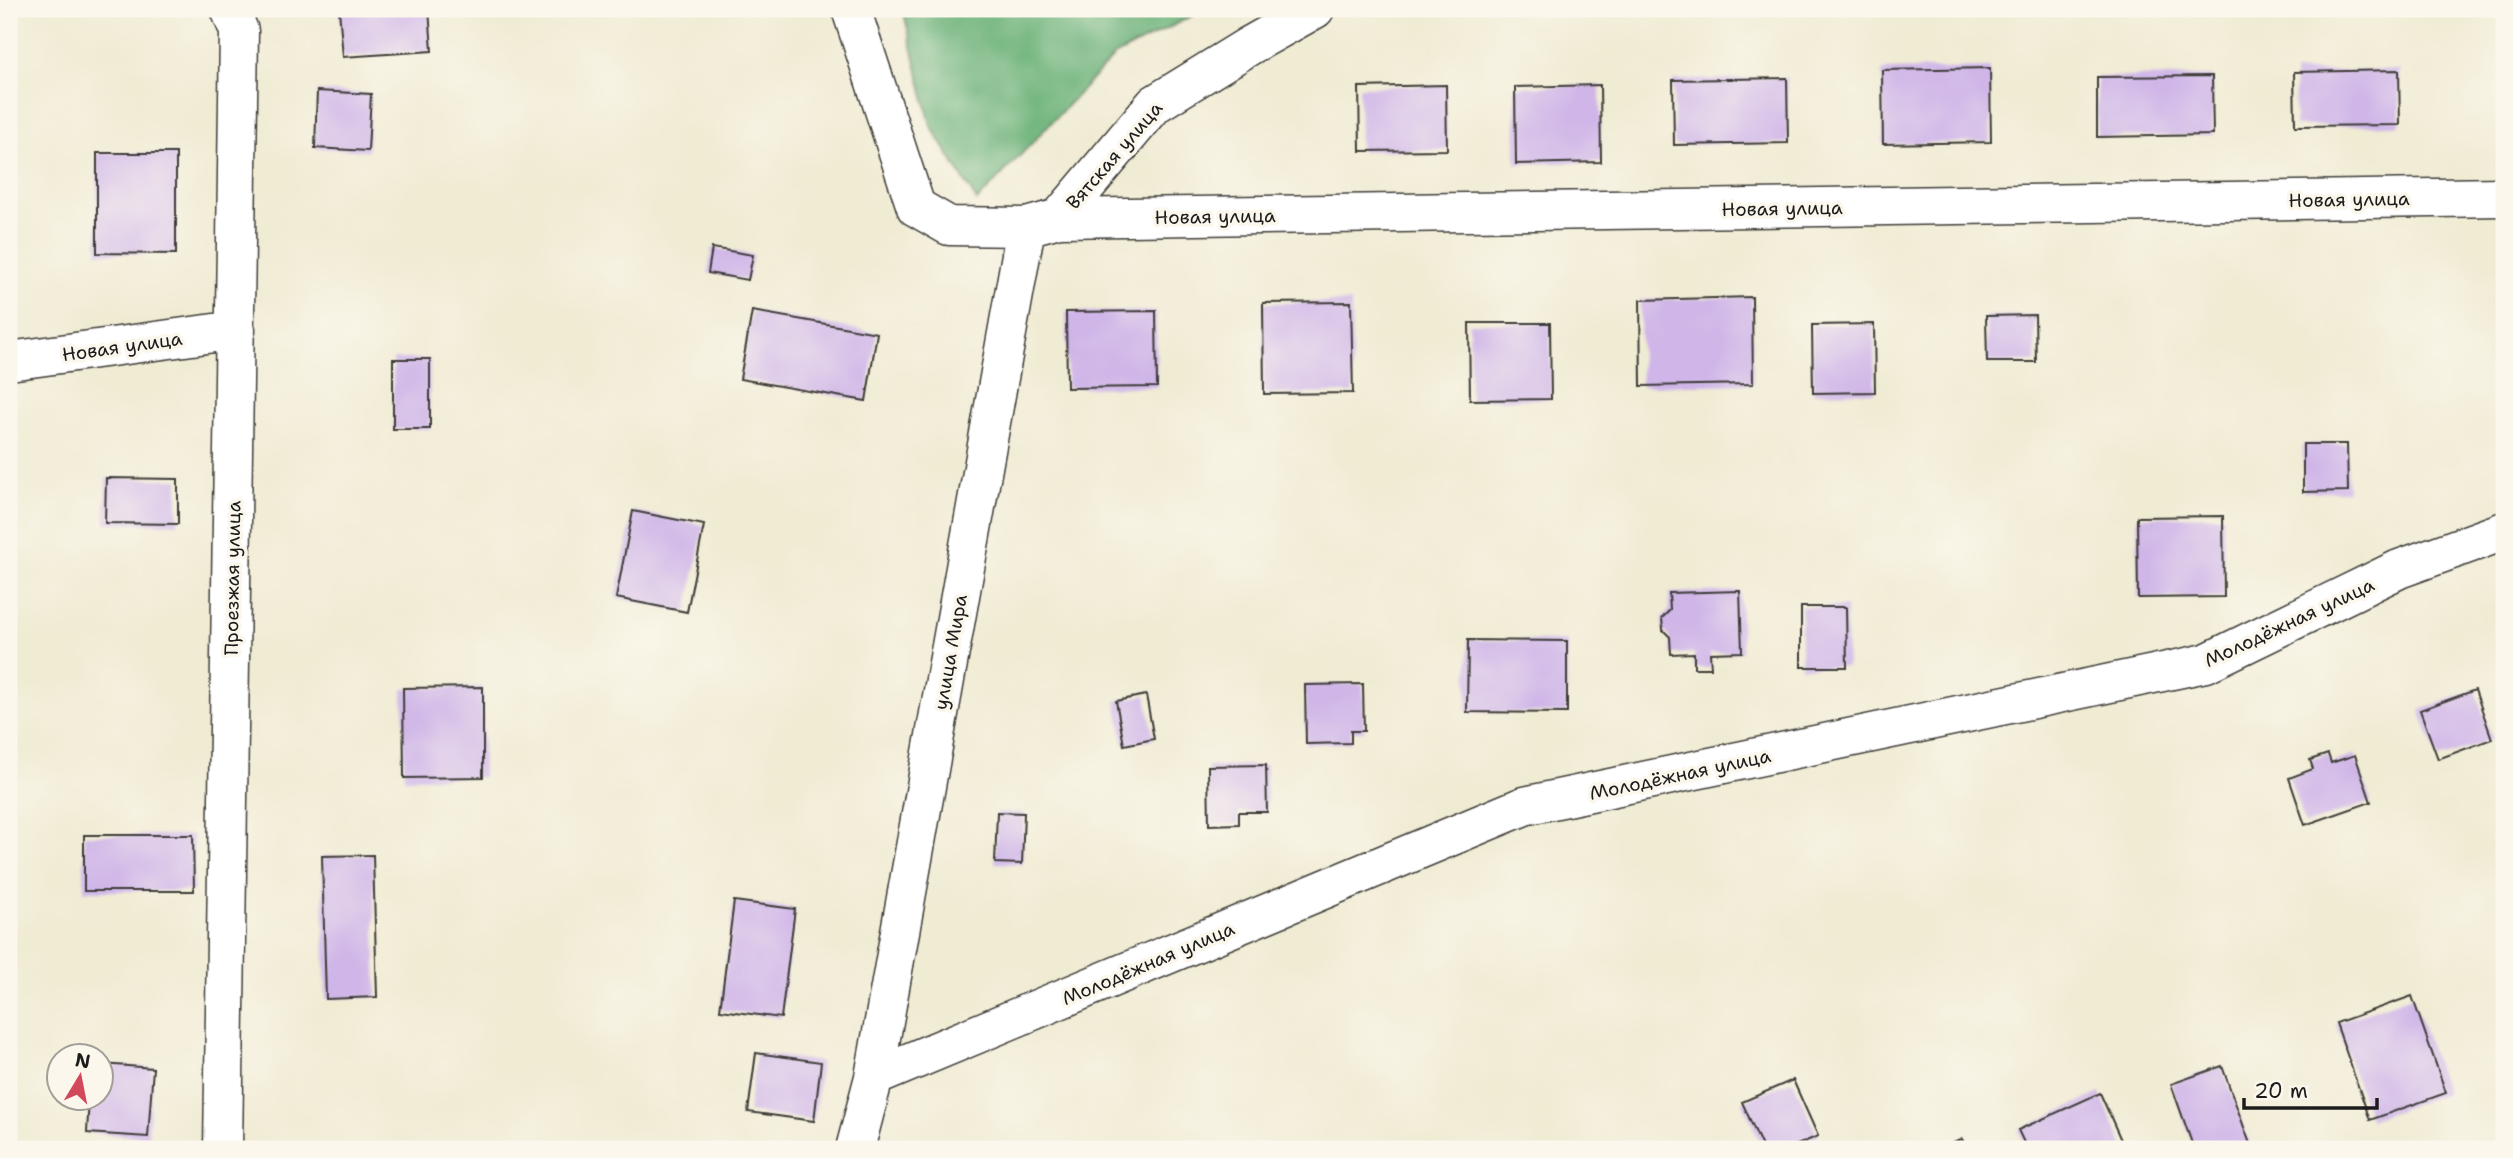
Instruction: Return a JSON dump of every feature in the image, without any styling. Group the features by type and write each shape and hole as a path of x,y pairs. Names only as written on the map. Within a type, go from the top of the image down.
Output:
{"street":[{"name":"Проезжая улица","path":"223,1149 239,31 230,9"},
{"name":"Новая улица","path":"851,9 916,207 949,226 1043,222 2504,197"},
{"name":"Вятская улица","path":"1043,222 1155,104 1315,9"},
{"name":"улица Мира","path":"855,1149 874,1077 1043,222"},
{"name":"Новая улица","path":"9,361 236,330"},
{"name":"Молодёжная улица","path":"874,1077 1524,806 2206,663 2399,569 2504,531"}],"green space":[{"path":"903,9 1205,9 1114,56 977,201 931,126"}],"building":[{"path":"339,9 429,9 432,51 343,57"},
{"path":"1990,68 1991,142 1883,144 1882,70"},
{"path":"2399,70 2400,125 2295,126 2294,72"},
{"path":"2212,76 2213,135 2097,137 2097,77"},
{"path":"1787,78 1788,143 1674,145 1673,80"},
{"path":"1446,85 1447,150 1360,151 1359,87"},
{"path":"1600,85 1601,162 1516,164 1515,87"},
{"path":"317,91 371,94 368,151 315,148"},
{"path":"97,153 176,153 176,254 97,253"},
{"path":"712,248 753,255 748,280 708,273"},
{"path":"1752,297 1753,384 1641,386 1640,300"},
{"path":"1351,302 1353,393 1264,394 1263,303"},
{"path":"752,311 877,333 866,401 740,379"},
{"path":"1156,311 1157,387 1067,388 1066,312"},
{"path":"2035,315 2036,362 1987,362 1986,316"},
{"path":"1469,323 1550,323 1551,399 1470,400"},
{"path":"1874,324 1875,392 1813,393 1812,325"},
{"path":"393,359 430,359 430,429 393,429"},
{"path":"2303,444 2347,444 2348,491 2303,492"},
{"path":"106,478 178,479 178,524 105,523"},
{"path":"633,511 704,525 687,612 616,598"},
{"path":"2223,516 2224,597 2138,598 2137,517"},
{"path":"1740,591 1742,652 1710,653 1711,668 1694,668 1694,653 1671,654 1670,637 1663,630 1662,618 1670,610 1669,593"},
{"path":"1801,607 1846,607 1847,667 1801,667"},
{"path":"1468,640 1567,641 1567,713 1467,712"},
{"path":"1363,684 1364,731 1351,731 1351,743 1306,744 1305,685"},
{"path":"483,687 483,777 404,778 403,688"},
{"path":"2475,690 2492,739 2438,759 2420,710"},
{"path":"1146,695 1154,739 1124,745 1116,701"},
{"path":"2328,754 2331,763 2355,755 2371,802 2305,825 2289,778 2313,769 2310,760"},
{"path":"1266,765 1267,812 1239,812 1239,824 1209,825 1208,766"},
{"path":"997,812 1024,813 1022,864 995,863"},
{"path":"84,835 193,835 194,891 84,891"},
{"path":"373,855 377,997 326,999 322,856"},
{"path":"734,901 795,909 781,1018 720,1010"},
{"path":"2412,996 2446,1093 2370,1120 2336,1023"},
{"path":"756,1053 821,1062 814,1121 748,1112"},
{"path":"116,1065 153,1068 148,1137 87,1133 88,1112 116,1112"},
{"path":"2222,1066 2250,1144 2237,1149 2194,1149 2171,1084"},
{"path":"1793,1080 1818,1136 1788,1149 1763,1149 1742,1102"},
{"path":"2100,1093 2125,1149 2027,1149 2018,1130"},
{"path":"1962,1139 1967,1149 1940,1149"}]}
